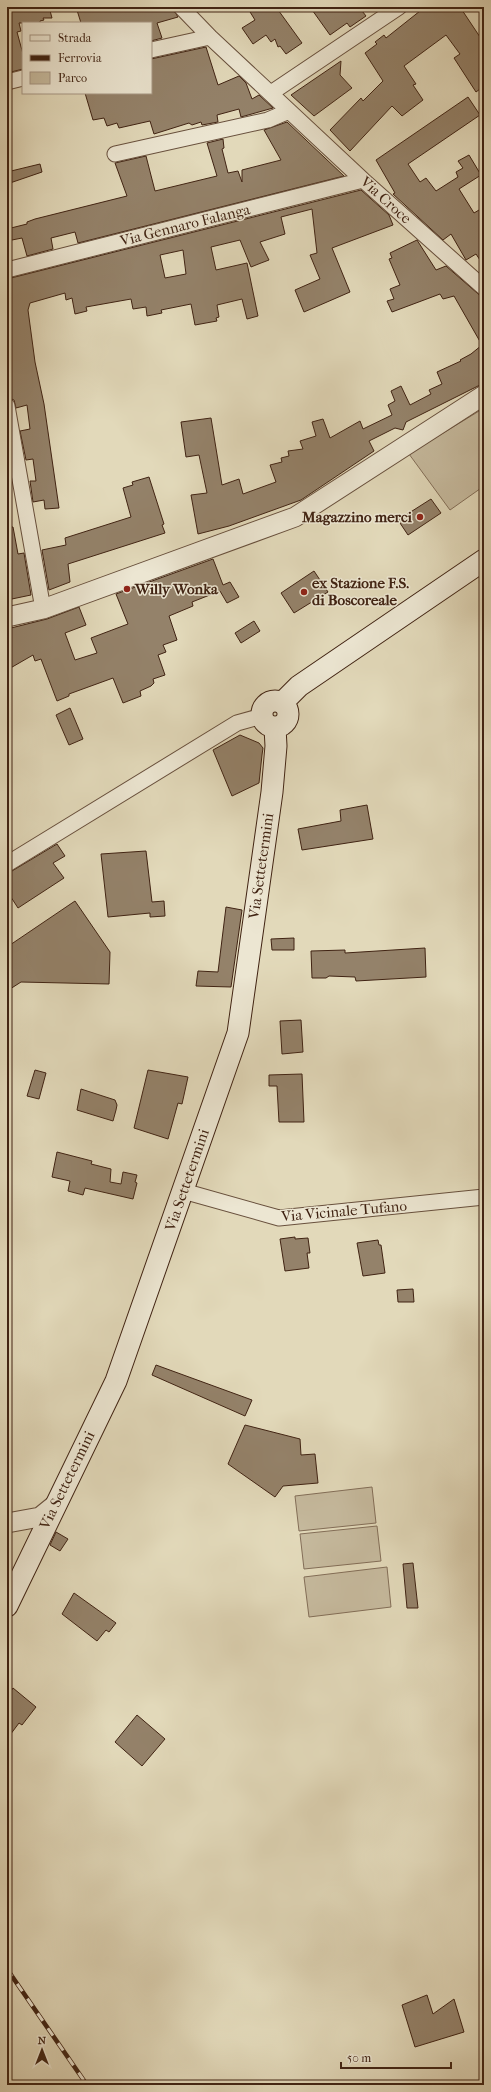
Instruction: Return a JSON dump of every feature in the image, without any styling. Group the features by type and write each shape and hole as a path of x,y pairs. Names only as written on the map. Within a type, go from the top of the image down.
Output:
{"main road":[{"path":"268,722 283,725 288,718 288,709 282,703 298,686 484,560"},
{"name":"Via Settetermini","path":"7,1605 116,1381 238,1033 272,792 276,746 268,722"}],"street":[{"name":"Via Croce","path":"181,7 210,37 272,93 288,111 484,288"},
{"path":"272,93 399,7"},
{"path":"152,50 210,37"},
{"path":"7,82 22,78"},
{"path":"115,154 268,120 288,111"},
{"name":"Via Gennaro Falanga","path":"7,270 363,180"},
{"path":"7,617 42,609 295,517 484,395"},
{"path":"7,406 42,609"},
{"path":"7,864 237,723 268,722"},
{"name":"Via Vicinale Tufano","path":"183,1191 278,1218 484,1197"},
{"path":"7,1523 40,1517 56,1504"},
{"path":"7,1528 40,1537"}],"green space":[{"path":"484,408 484,486 450,510 409,454"},
{"path":"372,1487 376,1523 299,1531 295,1496"},
{"path":"377,1526 381,1561 304,1569 300,1534"},
{"path":"387,1567 391,1607 309,1617 304,1577"}],"building":[{"path":"7,7 49,7 52,18 43,18 44,20 40,22 19,23 21,31 17,32 22,50 22,69 7,73"},
{"path":"76,7 172,7 178,17 157,23 162,38 152,41 152,22 81,22"},
{"path":"247,7 276,7 302,43 286,54 280,46 278,47 275,39 271,42 266,35 253,44 242,28 255,20"},
{"path":"310,7 359,7 366,16 350,27 347,23 330,35"},
{"path":"425,7 459,7 464,13 484,43 484,86 476,92 454,58 460,54 446,35 404,66 416,84 413,85 423,100 402,116 392,106 350,151 330,130 361,98 363,101 383,81 365,53 377,44 375,42 384,35 386,38"},
{"path":"206,47 218,85 239,76 246,83 252,99 259,95 273,108 241,117 239,109 217,115 218,122 202,125 201,122 192,125 189,123 154,134 150,121 119,128 117,123 107,126 104,118 93,120 85,94 152,94 152,59"},
{"path":"341,61 340,75 352,88 314,116 291,95"},
{"path":"468,97 480,115 408,164 420,182 426,178 436,191 458,177 456,172 463,168 458,161 469,155 481,175 459,189 474,213 484,207 484,266 476,254 466,260 451,234 443,240 393,194 395,193 376,160"},
{"path":"287,122 344,176 78,243 75,232 51,238 53,249 27,256 22,238 7,241 7,229 27,224 27,222 35,219 127,196 115,163 146,156 155,191 217,176 207,143 223,139 224,148 222,149 228,173 238,171 242,182 242,170 281,160 264,130"},
{"path":"40,164 42,172 7,184 7,172"},
{"path":"361,190 389,215 393,225 332,248 350,292 304,312 295,290 320,279 310,255 317,253 312,209 281,217 285,234 260,242 269,260 251,267 240,240 211,247 216,270 247,263 258,316 247,319 242,299 217,305 219,317 216,318 217,321 195,325 191,304 161,310 162,313 147,316 146,307 133,309 131,299 86,307 87,311 75,314 72,298 66,300 65,293 30,303 28,310 35,362 44,404 59,508 45,509 44,500 33,502 30,481 36,481 33,459 26,460 20,431 30,429 27,405 16,408 14,400 7,397 7,391 9,390 7,377 7,279","holes":["183,250 186,274 165,278 160,255"]},
{"path":"417,240 436,270 446,266 484,299 484,383 406,422 403,430 395,428 369,441 374,451 301,500 229,526 198,534 191,495 207,493 199,455 186,457 181,422 211,418 222,485 239,479 243,494 276,482 270,465 282,462 281,458 289,456 288,451 303,449 300,441 316,436 312,422 323,419 330,438 360,421 363,429 392,415 388,405 395,401 391,391 401,386 410,405 431,394 429,390 442,384 437,372 461,361 460,360 471,354 482,345 454,296 443,299 440,294 392,312 387,301 394,299 390,289 400,285 389,259 392,258 390,253"},
{"path":"149,477 164,524 162,525 165,533 68,564 70,582 49,590 42,550 66,545 65,538 131,517 123,488 133,485 132,482"},
{"name":"Magazzino merci","path":"431,499 441,513 408,535 398,520"},
{"path":"7,527 13,527 18,554 24,553 31,595 7,600"},
{"path":"213,559 223,585 230,582 239,597 227,603 220,591 192,602 193,606 169,616 177,640 163,645 166,652 158,655 165,675 153,679 154,683 151,686 140,691 141,696 123,703 113,678 69,694 69,696 57,701 41,659 35,661 33,655 7,670 7,629 47,619 79,607 86,625 65,633 75,660 97,653 91,638 128,624 116,594"},
{"name":"ex Stazione F.S. di Boscoreale","path":"314,571 328,592 294,613 281,593"},
{"path":"254,621 260,631 241,643 235,633"},
{"path":"70,708 83,739 69,745 56,715"},
{"path":"240,735 259,743 263,748 259,783 232,796 213,750"},
{"path":"367,805 373,839 302,850 298,829 341,821 340,810"},
{"path":"57,844 65,856 53,863 64,878 18,908 7,891 7,874"},
{"path":"146,851 152,902 164,901 165,916 150,917 150,913 108,917 101,854"},
{"path":"75,901 110,952 109,984 21,982 7,991 7,947"},
{"path":"226,907 242,910 231,987 196,986 198,971 218,972"},
{"path":"294,938 294,950 272,950 271,939"},
{"path":"425,948 426,977 356,981 355,977 329,976 326,978 312,978 311,951 345,950 345,953"},
{"path":"301,1020 303,1052 282,1054 280,1021"},
{"path":"35,1070 46,1073 39,1099 27,1096"},
{"path":"148,1070 188,1077 182,1104 178,1103 168,1139 134,1128"},
{"path":"302,1074 304,1122 279,1122 277,1086 269,1086 269,1075"},
{"path":"81,1089 115,1100 117,1105 113,1121 77,1110"},
{"path":"57,1152 92,1161 91,1164 111,1169 110,1182 121,1184 123,1172 137,1175 135,1182 137,1183 133,1199 85,1188 83,1195 68,1191 70,1181 52,1177"},
{"path":"295,1237 295,1239 308,1238 310,1253 307,1253 309,1268 285,1271 280,1239"},
{"path":"378,1240 379,1245 381,1245 385,1273 363,1276 357,1243"},
{"path":"413,1289 414,1302 398,1302 397,1290"},
{"path":"156,1365 252,1400 245,1416 152,1375"},
{"path":"245,1425 300,1439 301,1455 315,1454 318,1483 283,1486 275,1497 228,1464"},
{"path":"56,1532 68,1539 60,1551 50,1545"},
{"path":"413,1563 418,1608 407,1608 403,1564"},
{"path":"74,1593 116,1623 109,1632 106,1630 97,1641 62,1614"},
{"path":"13,1688 36,1707 22,1725 19,1723 7,1739 7,1697"},
{"path":"137,1715 165,1739 142,1766 115,1742"},
{"path":"427,1995 433,2014 454,1999 464,2032 415,2047 402,2005"}],"railway":[{"path":"7,1969 87,2085"}],"place":[{"name":"Magazzino merci","path":"420,517"},
{"name":"Willy Wonka","path":"127,589"},
{"name":"ex Stazione F.S. di Boscoreale","path":"304,592"}]}
